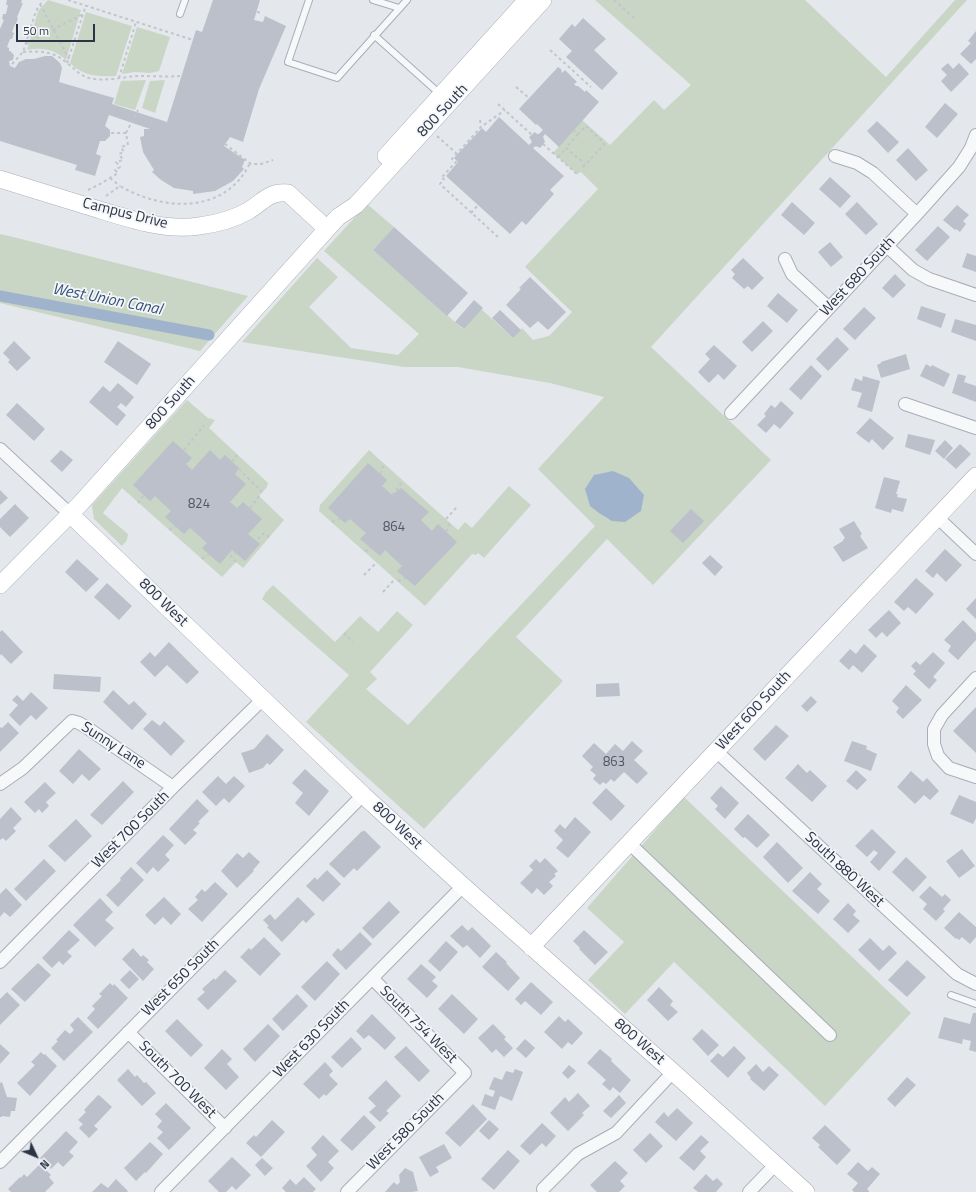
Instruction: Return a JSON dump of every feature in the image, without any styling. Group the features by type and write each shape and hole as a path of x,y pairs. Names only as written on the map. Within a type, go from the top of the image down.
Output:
{"street":[{"name":"800 South","path":"424,130 441,95 537,1"},
{"name":"800 South","path":"0,585 70,514 333,223 356,205 537,1"},
{"name":"West 680 South","path":"732,413 959,167 971,148 976,135"},
{"path":"835,156 857,163 873,173 917,214"},
{"name":"Campus Drive","path":"0,179 119,216 162,226 194,227 220,222 247,211 279,192 288,193 333,223"},
{"path":"887,246 913,270 929,279 976,295"},
{"path":"785,259 792,274 829,308"},
{"path":"905,404 976,428"},
{"name":"800 West","path":"0,449 70,514 363,795 463,886 674,1072 806,1192"},
{"name":"West 600 South","path":"531,946 976,476"},
{"path":"938,516 976,554"},
{"path":"976,678 942,715 934,729 934,744 938,756 949,768 976,777"},
{"name":"West 700 South","path":"0,962 173,787 263,699"},
{"name":"Sunny Lane","path":"0,784 23,768 72,721 89,729 173,787"},
{"name":"South 880 West","path":"716,751 957,974 976,984"},
{"name":"West 650 South","path":"0,1162 363,795"},
{"path":"629,843 830,1035"},
{"name":"West 630 South","path":"161,1192 463,886"},
{"name":"South 754 West","path":"372,978 465,1073"},
{"name":"South 700 West","path":"128,1032 225,1128"},
{"path":"543,1189 578,1154 616,1133 674,1072"},
{"name":"West 580 South","path":"347,1192 465,1073"},
{"path":"749,1192 775,1165"}],"lane":[{"path":"180,14 184,0"},
{"path":"308,0 288,62 337,78 407,0"},
{"path":"373,0 399,8"},
{"path":"374,35 441,95"},
{"path":"951,995 976,1004"}],"path":[{"path":"12,64 23,52 36,11 43,0"},
{"path":"68,0 193,40"},
{"path":"614,0 635,19"},
{"path":"40,4 69,59"},
{"path":"67,63 86,5"},
{"path":"257,12 262,14"},
{"path":"26,44 83,14"},
{"path":"119,78 136,22"},
{"path":"550,50 591,87"},
{"path":"23,52 49,52 67,63 74,71 88,78 103,80 181,76"},
{"path":"516,87 529,98"},
{"path":"498,104 532,135"},
{"path":"88,190 118,173 115,170 120,167 116,162 123,160 119,154 124,152 121,147 128,145 126,133 138,110"},
{"path":"498,237 440,184 444,179 441,178 456,162 452,159 456,154 481,127 505,110"},
{"path":"480,120 481,127"},
{"path":"558,157 586,126 603,142 604,145 581,169"},
{"path":"424,130 456,154"},
{"path":"574,130 578,134"},
{"path":"111,133 126,133"},
{"path":"225,144 250,163 256,165 273,160"},
{"path":"543,144 577,174"},
{"path":"566,148 586,165"},
{"path":"110,178 134,194 150,200 179,204 200,202 213,199 235,185 245,174 250,163"},
{"path":"106,196 120,186"},
{"path":"471,213 478,205"},
{"path":"184,450 204,425"},
{"path":"232,462 237,455"},
{"path":"380,474 384,464"},
{"path":"239,469 262,492"},
{"path":"392,495 403,481"},
{"path":"138,502 144,495"},
{"path":"250,508 259,496"},
{"path":"446,519 457,507"},
{"path":"332,522 340,518"},
{"path":"446,532 450,522"},
{"path":"170,530 176,526"},
{"path":"258,539 264,533 269,537"},
{"path":"365,551 371,548"},
{"path":"236,553 231,556 236,562"},
{"path":"202,559 209,554"},
{"path":"364,575 376,562"},
{"path":"398,581 405,578"},
{"path":"383,592 395,579"},
{"path":"344,633 353,642"}],"green space":[{"path":"48,0 81,10 66,60 52,51 43,49 27,50 38,11"},
{"path":"595,0 805,0 886,77 955,0 967,0 651,347 771,460 653,585 607,539 516,637 563,681 424,829 306,722 349,675 262,599 273,585 335,642 360,616 378,632 397,611 413,625 370,672 377,679 366,689 408,725 595,526 538,469 604,397 550,383 458,367 404,367 242,342 317,258 338,277 309,307 351,348 398,355 419,334 324,251 367,204 394,227 373,250 463,329 481,309 513,338 522,328 533,340 549,336 572,312 525,267 598,189 581,172 577,174 553,153 582,120 610,145 654,100 664,110 691,85"},
{"path":"86,12 132,26 116,76 92,75 80,71 70,63"},
{"path":"137,27 170,37 159,71 150,73 135,72 122,74"},
{"path":"146,80 135,110 114,104 121,81"},
{"path":"165,80 155,113 142,108 150,81"},
{"path":"0,234 248,296 200,351 0,303"},
{"path":"187,400 208,418 215,420 209,428 268,483 267,487 259,496 284,520 243,568 236,562 222,577 122,488 103,513 128,534 127,540 122,546 94,519 92,505"},
{"path":"369,450 458,530 465,522 472,528 509,486 531,505 484,558 478,553 476,555 472,554 425,606 319,511 320,505"},
{"path":"684,797 911,1013 825,1106 674,962 625,1014 588,980 624,942 587,908"}],"water":[{"path":"613,471 629,478 644,495 641,511 625,522 612,521 590,506 585,489 594,475"}],"building":[{"path":"7,0 22,0 21,3 23,3 12,32 14,33 12,39 10,39 7,47 14,55 13,60 9,61 10,66 15,68 19,62 26,59 52,56 60,63 62,68 59,82 114,98 112,104 167,122 196,30 202,32 213,0 260,0 254,20 263,22 265,16 286,26 259,89 243,142 230,137 224,146 245,160 242,167 244,169 233,181 215,191 193,194 193,191 174,188 152,172 154,170 143,152 140,137 144,136 144,129 150,129 109,115 105,126 110,130 110,136 105,141 100,141 96,154 101,156 95,176 75,170 77,165 0,141 0,29 4,20 2,19 3,14 6,14 8,5 6,5"},
{"path":"583,18 606,39 594,50 618,73 602,90 566,57 572,51 559,39 572,24 575,27"},
{"path":"976,31 976,59 971,64 960,54 971,43 968,41"},
{"path":"948,63 953,69 959,63 969,74 951,92 941,81 947,75 941,69"},
{"path":"558,67 561,69 562,73 565,70 577,82 574,84 576,86 585,92 586,90 599,102 559,147 545,134 543,137 545,142 540,148 536,146 533,148 564,176 550,190 554,194 526,225 522,221 510,234 446,176 458,162 454,158 482,128 486,132 499,117 529,145 532,142 529,137 535,132 539,134 543,130 519,109"},
{"path":"945,103 958,114 937,138 925,127"},
{"path":"877,121 899,142 888,153 867,131"},
{"path":"908,148 928,170 916,181 896,160"},
{"path":"830,177 851,196 840,208 819,189"},
{"path":"792,202 815,223 804,235 781,215"},
{"path":"857,202 878,224 866,235 845,214"},
{"path":"957,205 969,215 963,221 966,224 960,232 956,229 955,230 943,220"},
{"path":"938,226 950,237 927,261 915,250"},
{"path":"394,227 468,293 447,316 373,250"},
{"path":"830,242 843,257 831,267 818,252"},
{"path":"967,253 976,256 976,272 962,267"},
{"path":"743,258 764,278 752,290 748,286 744,289 732,278 735,274 731,270"},
{"path":"895,274 906,285 893,298 882,288"},
{"path":"530,277 566,312 548,330 538,321 530,328 506,305"},
{"path":"778,293 798,310 787,323 767,306"},
{"path":"474,300 483,308 464,329 455,322"},
{"path":"921,306 946,314 941,328 917,319"},
{"path":"864,307 876,318 855,340 843,329"},
{"path":"500,310 521,330 513,338 492,318"},
{"path":"955,319 976,325 976,341 951,332"},
{"path":"763,321 773,331 752,352 742,342"},
{"path":"837,337 849,349 828,371 816,359"},
{"path":"14,341 31,358 17,371 8,362 10,360 3,353"},
{"path":"118,341 151,364 137,385 104,362"},
{"path":"714,345 737,366 724,380 718,374 709,383 698,372 710,359 705,354"},
{"path":"906,354 910,369 881,378 877,365 881,362"},
{"path":"926,364 931,367 932,365 950,374 944,387 920,376"},
{"path":"811,365 822,376 801,400 789,389"},
{"path":"958,374 966,376 964,382 976,386 976,402 952,393"},
{"path":"863,376 880,381 872,412 857,407 862,393 851,390 855,378 862,381"},
{"path":"118,383 134,397 126,407 121,403 117,407 126,415 117,426 89,402 103,386 110,392"},
{"path":"781,401 794,413 780,429 774,424 766,433 757,425 766,416 764,414 771,405 775,408"},
{"path":"17,403 45,429 34,441 6,415"},
{"path":"870,418 894,438 883,450 872,439 869,443 856,433"},
{"path":"908,434 935,440 930,455 905,447"},
{"path":"945,440 953,448 944,459 935,451"},
{"path":"173,441 192,458 186,464 192,470 210,450 220,460 225,455 239,468 235,474 246,484 230,502 237,508 243,502 262,519 248,534 260,544 245,561 232,550 220,564 202,548 207,543 190,528 184,534 165,517 171,511 155,496 150,501 133,485"},
{"path":"960,444 971,454 956,469 945,459"},
{"path":"61,450 73,460 62,472 50,461"},
{"path":"368,463 387,480 382,486 392,495 401,488 429,512 421,520 432,531 438,524 457,542 415,586 397,571 402,566 385,550 380,556 360,539 366,533 350,519 345,523 328,508"},
{"path":"884,477 900,481 896,494 898,494 897,497 907,499 903,512 892,509 891,513 875,508"},
{"path":"0,490 8,498 0,505"},
{"path":"15,504 29,518 10,537 0,527 0,519"},
{"path":"691,509 704,521 683,543 670,531"},
{"path":"854,521 862,534 860,536 868,548 843,562 833,547 845,538 839,529"},
{"path":"945,549 962,565 946,582 937,573 933,578 925,571"},
{"path":"710,555 723,567 715,576 702,563"},
{"path":"77,559 99,579 86,592 65,572"},
{"path":"916,578 934,594 916,614 908,607 904,611 894,602"},
{"path":"107,583 132,606 119,620 94,597"},
{"path":"976,598 976,619 966,609"},
{"path":"889,610 901,623 887,637 882,632 876,638 868,630"},
{"path":"963,620 976,633 976,640 958,660 948,651 951,646 944,640"},
{"path":"2,630 23,652 11,664 1,654 0,656 0,632"},
{"path":"169,642 199,672 187,684 167,665 155,677 140,662 150,652 155,657"},
{"path":"864,644 877,656 862,673 853,665 849,670 839,661 850,649 856,654"},
{"path":"933,652 945,663 933,677 937,680 929,689 913,674 916,671 911,666 916,661 920,665"},
{"path":"54,674 101,677 100,692 53,689"},
{"path":"619,683 620,696 596,697 596,684"},
{"path":"906,685 922,700 903,719 896,712 899,708 892,701"},
{"path":"113,690 129,705 134,701 147,714 132,730 103,702"},
{"path":"31,692 48,708 36,720 31,715 20,726 9,715 18,705 12,700 17,695 23,701"},
{"path":"811,696 817,702 807,712 801,706"},
{"path":"976,707 976,753 953,731"},
{"path":"152,720 160,726 164,721 185,741 171,756 143,729"},
{"path":"8,722 19,733 0,752 0,727 2,728"},
{"path":"776,725 789,736 765,761 753,749"},
{"path":"267,734 284,750 270,765 267,763 263,768 249,773 241,753 254,749"},
{"path":"632,741 643,751 634,760 648,773 637,784 624,772 614,782 611,779 606,784 603,782 600,785 593,779 596,775 590,770 593,767 582,756 594,743 606,754 615,744 623,751"},
{"path":"852,741 867,746 866,749 877,754 871,771 844,761"},
{"path":"79,749 101,769 89,781 82,774 73,784 59,771"},
{"path":"798,764 807,773 810,770 827,786 812,802 785,778"},
{"path":"305,769 329,791 309,816 295,803 303,793 292,783"},
{"path":"856,770 867,780 857,790 846,781"},
{"path":"911,771 923,782 927,778 939,791 930,800 924,795 915,804 897,787"},
{"path":"218,776 226,784 234,776 245,786 229,803 224,798 216,806 202,792"},
{"path":"123,781 134,792 102,825 90,815"},
{"path":"45,782 56,793 46,802 49,806 42,813 39,809 35,813 24,802"},
{"path":"721,786 739,803 725,819 715,809 718,806 710,798"},
{"path":"606,788 625,806 611,821 592,803"},
{"path":"959,795 976,802 976,818 973,824 950,814"},
{"path":"197,799 209,811 198,822 200,823 193,830 197,833 185,845 169,829"},
{"path":"11,807 22,819 13,828 16,831 6,841 3,838 0,840 0,819"},
{"path":"748,814 770,835 757,848 745,837 743,838 734,829"},
{"path":"575,817 591,832 568,858 556,848 563,840 554,831 560,824 565,829"},
{"path":"76,819 92,836 65,862 48,846"},
{"path":"872,829 896,852 879,871 870,862 878,853 874,850 867,857 855,846"},
{"path":"364,830 381,847 357,871 354,868 344,878 329,864"},
{"path":"163,835 174,845 165,855 170,860 158,872 153,867 147,874 136,863"},
{"path":"777,842 803,868 788,883 763,857"},
{"path":"962,849 975,866 959,878 946,861"},
{"path":"249,852 260,862 253,870 254,871 237,888 221,871 237,853 243,858"},
{"path":"906,857 927,877 913,892 892,872"},
{"path":"545,858 558,871 554,874 556,876 549,882 553,886 544,895 537,888 532,894 520,883 533,870 529,866 536,859 540,863"},
{"path":"44,859 56,871 26,901 14,889"},
{"path":"131,867 144,880 118,907 106,895"},
{"path":"327,870 341,884 323,902 306,886 315,877 317,880"},
{"path":"810,872 822,884 817,889 830,901 818,914 792,891"},
{"path":"215,882 228,894 202,922 188,909 198,900 195,897 202,889 205,892"},
{"path":"930,886 942,897 945,894 951,900 943,909 945,911 936,921 923,909 927,904 919,897"},
{"path":"6,888 22,905 10,917 4,912 0,917 0,894"},
{"path":"164,897 181,914 171,925 163,917 155,925 145,915"},
{"path":"298,897 315,914 306,923 303,920 282,942 267,927 269,926 263,920 270,914 275,920"},
{"path":"100,898 113,912 105,920 114,928 95,947 73,925"},
{"path":"389,901 400,912 373,939 362,928"},
{"path":"848,903 856,911 853,915 860,921 848,933 833,919"},
{"path":"959,912 976,927 976,937 970,944 962,937 959,940 957,938 956,939 944,928"},
{"path":"462,925 468,931 472,927 491,946 480,958 467,945 463,948 450,936"},
{"path":"69,930 80,940 67,952 72,956 63,965 59,961 52,968 42,958"},
{"path":"584,930 608,952 595,965 573,941"},
{"path":"360,932 372,944 346,970 332,955 338,948 341,951"},
{"path":"264,937 281,954 260,976 240,957 249,948 251,950"},
{"path":"870,938 883,951 889,945 897,953 879,971 858,950"},
{"path":"446,941 458,952 440,972 428,961"},
{"path":"133,948 141,957 143,955 149,960 147,962 154,969 143,981 122,959"},
{"path":"496,952 507,962 506,963 520,978 508,991 482,967"},
{"path":"907,960 926,977 907,997 888,980"},
{"path":"327,961 340,974 315,1001 301,987"},
{"path":"38,963 51,975 25,1002 11,989"},
{"path":"421,964 436,977 432,981 438,986 427,998 407,979"},
{"path":"130,970 139,979 129,989 120,980"},
{"path":"225,970 237,981 208,1010 197,999 205,992 202,989 214,978 215,980"},
{"path":"531,982 553,1002 541,1015 525,1001 521,1005 515,999"},
{"path":"110,983 113,986 114,984 128,998 98,1029 87,1018 95,1009 92,1006 102,996 99,994"},
{"path":"659,987 673,1001 670,1005 678,1012 668,1021 647,1000"},
{"path":"7,992 20,1005 0,1025 0,999"},
{"path":"297,994 308,1006 283,1031 272,1019"},
{"path":"452,994 478,1019 464,1034 438,1009"},
{"path":"973,1013 976,1013 976,1052 969,1050 971,1041 963,1039 962,1044 938,1038 944,1017 970,1024"},
{"path":"372,1014 396,1038 385,1050 369,1035 364,1039 356,1031"},
{"path":"559,1016 565,1022 568,1019 583,1033 572,1045 568,1042 562,1049 544,1032"},
{"path":"78,1017 93,1032 64,1061 51,1048 58,1041 56,1040 65,1030 70,1034 74,1030 70,1025"},
{"path":"177,1019 203,1045 191,1057 165,1031"},
{"path":"268,1024 280,1036 255,1062 243,1049"},
{"path":"493,1024 506,1037 504,1039 513,1048 504,1057 496,1049 492,1053 478,1038"},
{"path":"702,1029 719,1045 708,1056 692,1039"},
{"path":"351,1037 362,1049 342,1068 331,1057"},
{"path":"525,1039 535,1048 526,1058 516,1049"},
{"path":"0,1044 10,1053 0,1064"},
{"path":"406,1046 430,1071 419,1082 394,1057"},
{"path":"734,1046 746,1058 728,1078 710,1061 718,1053 723,1057"},
{"path":"222,1049 232,1059 227,1064 239,1077 226,1090 204,1068"},
{"path":"600,1049 612,1059 611,1061 631,1080 620,1093 613,1087 610,1091 602,1084 606,1080 587,1063"},
{"path":"41,1052 57,1066 30,1096 17,1083 35,1065 31,1062"},
{"path":"325,1062 333,1071 329,1075 338,1084 326,1096 324,1094 319,1099 303,1084"},
{"path":"756,1064 763,1072 769,1066 779,1075 764,1091 750,1079 751,1078 747,1073"},
{"path":"569,1065 576,1071 568,1079 562,1073"},
{"path":"128,1069 135,1077 137,1075 144,1083 146,1082 156,1093 142,1106 117,1080"},
{"path":"515,1069 523,1072 512,1101 500,1096 495,1110 481,1105 485,1094 493,1097 495,1091 489,1089 494,1077 502,1080 506,1071 513,1073"},
{"path":"907,1077 916,1085 895,1107 887,1099"},
{"path":"386,1080 401,1096 386,1111 389,1113 380,1122 369,1112 376,1106 368,1098"},
{"path":"2,1082 7,1097 17,1098 15,1111 11,1111 10,1117 0,1117 0,1083"},
{"path":"578,1093 590,1106 582,1113 584,1115 568,1131 550,1113 565,1097 569,1102"},
{"path":"98,1095 112,1107 94,1126 98,1129 89,1138 79,1128 83,1124 78,1120 86,1112 84,1110"},
{"path":"619,1095 626,1103 611,1118 603,1111"},
{"path":"166,1103 191,1128 169,1150 157,1138 163,1132 157,1127 162,1121 155,1114"},
{"path":"473,1104 487,1119 460,1147 445,1133"},
{"path":"677,1108 693,1123 676,1141 655,1122 664,1112 668,1117"},
{"path":"364,1115 376,1127 352,1151 340,1140"},
{"path":"272,1120 285,1132 261,1157 246,1143 254,1135 256,1137"},
{"path":"489,1120 499,1129 489,1140 479,1131"},
{"path":"542,1123 556,1136 546,1147 542,1143 530,1155 520,1146"},
{"path":"825,1125 851,1150 837,1165 818,1147 820,1145 812,1138"},
{"path":"66,1131 78,1142 69,1152 74,1156 63,1167 58,1162 51,1169 40,1158"},
{"path":"650,1133 663,1146 646,1163 633,1150"},
{"path":"323,1135 339,1151 328,1162 334,1168 321,1182 306,1166 317,1155 311,1148"},
{"path":"701,1135 709,1142 700,1151 706,1157 694,1171 679,1158"},
{"path":"150,1142 163,1154 146,1173 145,1172 136,1181 124,1168"},
{"path":"444,1144 452,1158 436,1167 439,1172 430,1177 419,1157"},
{"path":"508,1150 520,1161 494,1190 481,1179"},
{"path":"232,1157 251,1175 236,1190 232,1186 226,1192 219,1192 208,1181"},
{"path":"262,1158 273,1168 265,1176 255,1165"},
{"path":"615,1161 628,1173 620,1181 625,1186 619,1192 597,1192 590,1185"},
{"path":"858,1162 868,1171 872,1167 880,1174 867,1189 869,1192 854,1192 852,1190 858,1183 847,1174"},
{"path":"40,1164 51,1175 49,1177 54,1183 45,1192 11,1192 8,1189 24,1174 27,1177"},
{"path":"405,1168 413,1172 418,1191 385,1192 394,1182 397,1185 400,1182 399,1175"},
{"path":"706,1174 713,1181 717,1178 723,1184 716,1192 698,1192 693,1188"},
{"path":"304,1177 316,1189 313,1192 286,1192 282,1188 290,1179 296,1185"},
{"path":"116,1179 128,1191 127,1192 92,1192 101,1183 108,1188"}],"waterway":[{"name":"West Union Canal","path":"0,296 209,335"}]}
